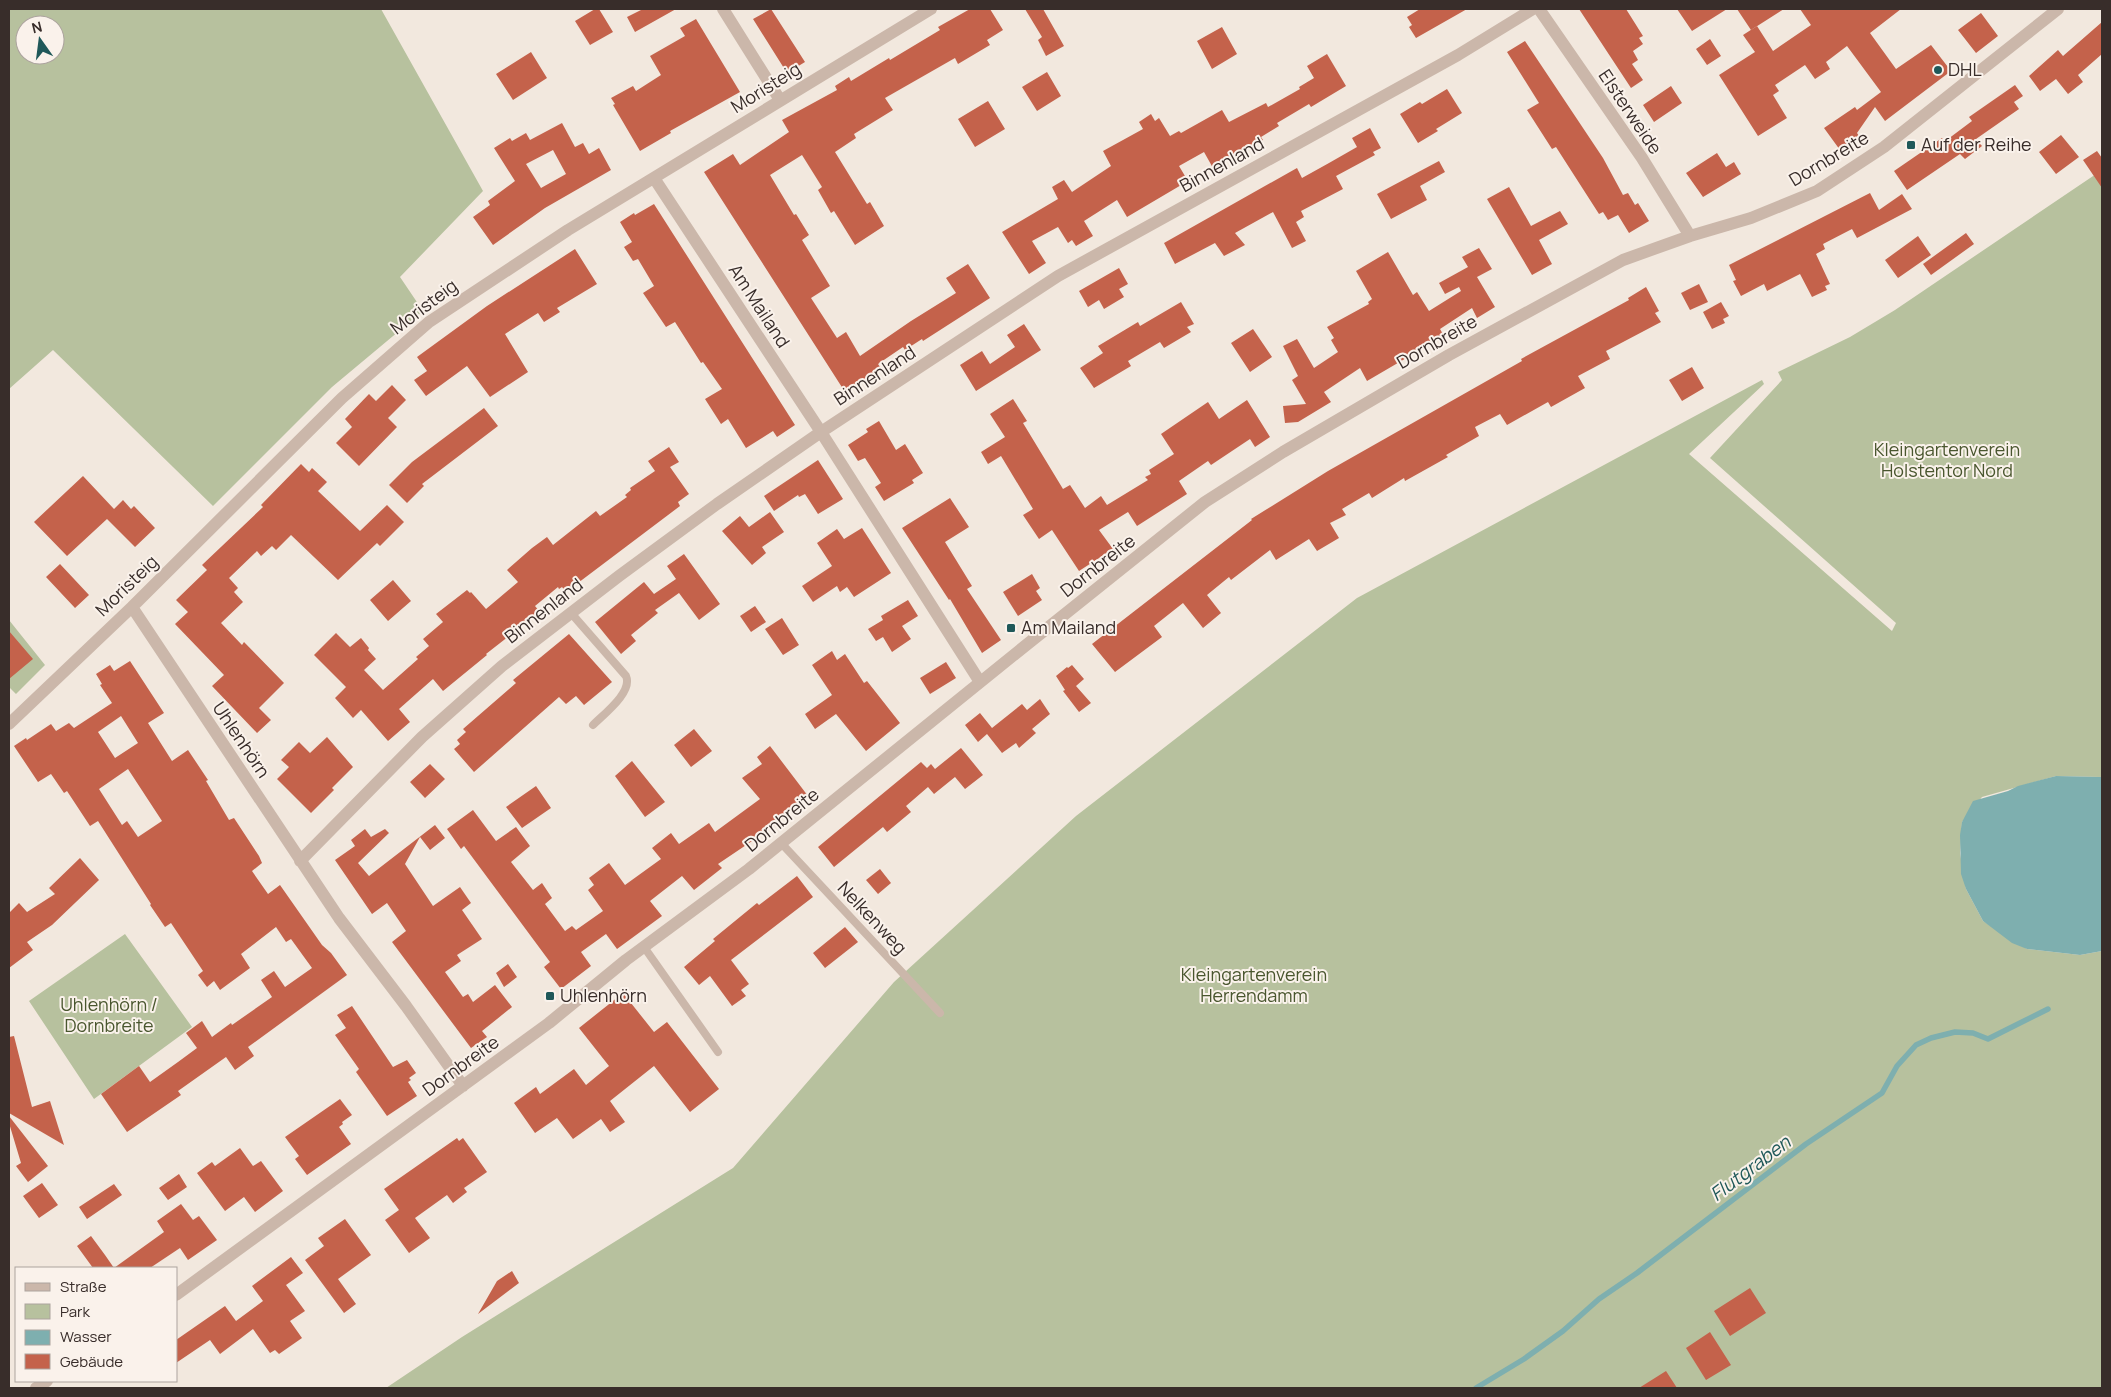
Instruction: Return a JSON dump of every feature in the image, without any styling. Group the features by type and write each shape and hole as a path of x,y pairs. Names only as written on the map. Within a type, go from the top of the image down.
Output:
{"street":[{"path":"723,9 780,100"},
{"name":"Moristeig","path":"9,724 132,607 342,398 429,322 568,230 931,9"},
{"name":"Binnenland","path":"300,861 422,737 502,666 717,504 821,432 1058,276 1458,55 1533,9"},
{"name":"Elsterweide","path":"1539,9 1642,158 1690,236"},
{"name":"Dornbreite","path":"178,1294 549,1024 644,947 782,844 980,682 1206,502 1283,452 1449,355 1623,260 1690,236 1751,218 1817,191 1884,147 2058,9"},
{"name":"Am Mailand","path":"654,178 821,432 980,682"},
{"name":"Uhlenhörn","path":"132,607 338,918 406,1006 463,1086"}],"lane":[{"path":"571,613 628,682 626,692 593,725"},
{"name":"Nelkenweg","path":"782,844 940,1013"},
{"path":"644,947 718,1052"}],"green space":[{"path":"9,9 381,9 483,191 400,277 423,311 332,387 213,506 53,350 9,389"},
{"path":"2102,170 2102,777 2056,776 1982,797 1962,822 1960,853 1966,889 1983,921 2027,949 2080,955 2102,951 2102,1388 386,1388 462,1337 733,1168 894,982 1076,816 1357,598 1762,380 1764,384 1689,454 1892,631 1896,623 1710,458 1782,380 1778,372 1850,337 1895,310"},
{"path":"9,620 45,665 16,694 9,687"},
{"name":"Uhlenhörn / Dornbreite","path":"125,934 192,1027 94,1099 29,1001"}],"water":[{"path":"2056,776 2102,777 2102,951 2080,955 2027,949 2012,943 1983,921 1966,889 1961,874 1960,835 1962,822 1973,801"}],"building":[{"path":"595,9 599,9 613,32 590,45 575,21"},
{"path":"643,9 676,9 635,32 627,17"},
{"path":"771,9 805,62 787,73 753,19"},
{"path":"970,9 990,9 1003,30 987,40 990,45 958,64 955,58 885,98 893,110 854,134 856,138 835,152 867,204 870,202 884,226 855,245 834,211 831,213 818,190 822,187 802,155 770,175 794,215 796,214 809,235 802,240 830,286 811,298 837,338 846,332 860,356 956,293 946,278 968,264 990,298 923,341 922,339 905,350 903,347 878,364 882,370 845,392 704,172 733,154 740,165 789,132 782,120 837,90 835,86 849,77 851,81 889,58 890,60 940,30 938,27"},
{"path":"1025,9 1043,9 1064,46 1046,56 1038,40 1042,37"},
{"path":"1420,9 1467,9 1416,38 1409,27 1412,25 1407,17"},
{"path":"1579,9 1626,9 1643,36 1639,38 1643,44 1633,51 1638,60 1632,64 1643,80 1631,88"},
{"path":"1677,9 1727,9 1692,31"},
{"path":"1737,9 1784,9 1751,30"},
{"path":"1800,9 1901,9 1870,33 1896,69 1931,45 1951,71 1885,121 1875,107 1857,133 1859,136 1840,150 1824,128 1855,107 1857,110 1881,92 1847,46 1826,62 1830,69 1815,79 1805,65 1775,85 1779,91 1773,95 1787,118 1758,136 1719,75 1755,52 1743,35 1757,26 1773,51 1811,25"},
{"path":"1981,13 1998,36 1976,53 1958,30"},
{"path":"696,19 740,92 670,131 671,133 640,151 613,105 615,104 611,98 633,86 636,91 661,75 650,56 685,36 680,28"},
{"path":"2102,22 2102,54 2078,75 2083,82 2068,94 2056,79 2040,91 2029,76 2058,50 2063,56"},
{"path":"1222,27 1237,54 1212,69 1197,41"},
{"path":"1710,39 1721,56 1707,65 1696,49"},
{"path":"1525,41 1603,158 1623,195 1628,193 1635,205 1638,203 1649,221 1629,233 1618,215 1608,220 1603,212 1599,214 1556,147 1552,149 1527,110 1539,103 1507,52"},
{"path":"531,52 547,78 513,100 496,74"},
{"path":"1327,54 1346,86 1311,107 1309,104 1277,123 1279,126 1261,137 1263,140 1213,168 1204,152 1179,166 1188,181 1127,217 1117,200 1084,221 1093,236 1076,246 1072,240 1068,243 1058,227 1032,241 1046,263 1029,274 1002,232 1058,199 1052,187 1064,180 1072,192 1111,166 1103,151 1143,129 1139,122 1151,114 1155,121 1159,118 1170,136 1179,131 1181,133 1222,110 1229,122 1266,103 1268,107 1300,89 1299,87 1314,78 1307,66"},
{"path":"1047,72 1061,96 1037,111 1022,87"},
{"path":"2015,85 2023,96 2014,102 2019,109 1976,139 1982,146 1965,159 1960,154 1907,190 1894,171 1942,138 1944,142 1972,121 1969,117"},
{"path":"1671,86 1682,103 1654,122 1643,105"},
{"path":"1447,89 1462,113 1418,143 1400,114 1420,102 1422,104"},
{"path":"988,101 1005,129 975,147 958,119"},
{"path":"562,123 575,147 583,143 589,154 599,148 611,170 545,208 493,245 473,217 490,205 488,201 515,181 494,148 510,138 512,141 526,133 530,140","holes":["553,150 566,174 541,188 526,164"]},
{"path":"1370,128 1381,148 1373,152 1375,155 1336,176 1343,189 1301,211 1304,217 1296,222 1306,241 1292,248 1273,212 1235,233 1245,245 1224,256 1215,243 1175,264 1164,243 1297,168 1302,178 1329,163 1357,147 1352,138"},
{"path":"2061,135 2079,157 2056,174 2039,152"},
{"path":"2097,151 2102,158 2102,188 2083,160"},
{"path":"1717,153 1726,167 1734,162 1741,174 1703,197 1686,173"},
{"path":"1439,161 1445,172 1420,186 1427,200 1391,219 1377,194"},
{"path":"1509,187 1531,226 1560,211 1568,224 1539,240 1552,264 1532,275 1487,199"},
{"path":"1870,193 1879,210 1902,194 1912,209 1857,238 1852,229 1823,244 1825,249 1816,254 1830,284 1825,286 1827,290 1812,297 1800,274 1767,291 1764,284 1741,296 1733,281 1736,280 1729,265"},
{"path":"654,204 795,425 777,437 773,431 746,448 728,419 721,424 705,399 722,389 703,362 701,363 675,322 666,327 643,293 654,286 638,259 633,261 624,247 632,242 620,222"},
{"path":"1966,233 1974,244 1931,275 1923,264"},
{"path":"1918,236 1931,255 1898,278 1885,260"},
{"path":"1479,248 1492,269 1477,277 1495,307 1477,318 1472,308 1440,329 1444,336 1367,381 1360,368 1324,392 1331,402 1298,422 1285,423 1283,406 1306,404 1292,380 1298,376 1283,346 1297,339 1314,368 1338,352 1331,340 1334,338 1327,327 1369,304 1368,302 1372,299 1356,271 1388,252 1413,295 1417,292 1429,311 1461,291 1459,287 1445,294 1439,283 1468,267 1462,257"},
{"path":"575,249 597,284 557,308 560,312 544,322 538,313 505,334 528,372 490,397 467,366 426,396 414,380 427,371 417,357 487,306"},
{"path":"1119,268 1128,284 1119,289 1124,297 1104,309 1099,300 1088,307 1079,291"},
{"path":"1699,284 1708,302 1690,310 1681,293"},
{"path":"1646,287 1659,311 1655,313 1661,322 1606,351 1610,359 1578,376 1585,388 1551,407 1548,402 1507,425 1500,414 1475,427 1479,436 1446,455 1448,457 1405,481 1404,478 1372,498 1369,493 1342,509 1346,515 1330,523 1339,538 1317,551 1309,539 1276,560 1270,550 1231,580 1229,577 1207,595 1221,613 1203,628 1183,603 1154,626 1162,637 1115,672 1092,644 1251,519 1328,471 1522,361 1521,359 1629,300 1628,298"},
{"path":"1181,302 1194,324 1187,327 1191,332 1164,348 1160,342 1128,361 1131,366 1094,388 1080,368 1103,353 1098,346 1138,322 1140,326"},
{"path":"1721,302 1729,316 1723,319 1725,323 1712,329 1703,312"},
{"path":"1024,324 1041,350 976,391 960,365 982,351 990,364 1015,347 1007,335"},
{"path":"1253,329 1272,357 1250,372 1231,343"},
{"path":"1692,367 1704,388 1682,401 1669,380"},
{"path":"392,385 406,400 388,418 397,427 359,466 336,443 352,427 345,419 369,394 376,401"},
{"path":"1013,399 1027,421 1023,423 1063,489 1070,485 1085,508 1101,496 1107,505 1148,480 1145,477 1151,474 1149,470 1174,454 1161,434 1208,402 1219,419 1247,400 1270,437 1255,447 1250,439 1211,465 1208,461 1179,481 1187,494 1137,526 1128,512 1099,530 1113,549 1079,571 1052,530 1039,539 1023,515 1033,509 1001,456 988,464 981,452 1005,437 990,414"},
{"path":"484,408 498,426 422,484 424,486 407,503 389,485 412,462"},
{"path":"879,421 896,450 905,444 923,473 912,480 914,483 884,501 875,487 881,483 865,458 858,461 848,445 868,432 866,429"},
{"path":"669,447 679,462 670,467 689,494 678,502 680,506 566,592 562,587 559,589 558,587 535,606 540,612 486,654 443,691 433,679 399,709 410,722 388,741 361,710 353,718 335,698 346,687 314,655 336,633 350,647 361,638 376,659 364,670 383,690 418,659 416,657 429,646 423,639 443,622 436,614 467,590 486,609 518,582 507,570 547,537 553,545 596,511 600,516 627,497 625,495 631,490 630,488 655,471 648,461"},
{"path":"818,460 843,499 818,514 805,494 799,497 798,495 774,511 764,496"},
{"path":"301,464 309,472 312,468 327,482 318,491 360,531 387,505 404,522 380,546 377,543 338,580 291,535 276,550 272,546 261,556 257,551 229,578 238,588 234,592 243,602 221,623 242,645 244,642 284,683 259,708 271,720 257,733 212,686 224,675 175,624 188,612 176,600 207,570 202,565 263,507 261,505"},
{"path":"83,476 114,509 123,500 131,509 134,506 155,528 135,547 107,519 67,556 34,522"},
{"path":"950,498 969,527 945,542 972,586 967,589 1001,640 982,653 950,599 902,528"},
{"path":"770,512 784,532 762,547 766,553 752,565 722,531 740,516 749,527"},
{"path":"862,528 891,573 854,597 847,587 840,592 837,586 813,602 802,586 832,566 817,543 837,529 844,539"},
{"path":"684,554 720,604 699,620 679,593 655,610 658,613 631,635 636,641 621,654 595,622 644,582 654,594 676,579 667,566"},
{"path":"60,564 89,595 75,608 46,577"},
{"path":"1032,574 1040,588 1036,591 1042,600 1018,616 1003,592"},
{"path":"393,580 411,601 388,621 370,600"},
{"path":"908,600 918,616 902,626 911,639 892,652 883,637 876,641 868,629 883,620 881,616"},
{"path":"755,606 766,622 751,632 740,616"},
{"path":"782,618 799,645 783,655 765,629"},
{"path":"9,631 33,659 9,679"},
{"path":"569,634 612,682 584,705 576,696 566,704 559,697 474,772 454,749 460,744 457,740 466,732 463,729 516,683 513,680"},
{"path":"832,651 837,660 845,654 864,683 867,681 900,723 866,751 836,714 815,729 805,714 832,695 812,665"},
{"path":"130,661 164,713 148,723 172,761 188,750 208,780 206,781 229,820 234,818 259,856 262,863 252,871 268,894 280,885 322,945 331,953 347,975 248,1047 254,1056 235,1070 226,1057 178,1091 181,1095 127,1132 101,1094 139,1066 150,1082 197,1048 186,1033 202,1021 212,1037 272,997 261,980 274,971 285,987 312,968 291,939 286,942 276,927 241,954 250,968 220,990 214,981 207,987 198,975 203,971 171,923 165,927 98,821 90,826 67,791 64,793 51,774 38,782 14,746 51,724 56,731 69,723 74,728 112,703 100,685 102,684 96,674 110,665 114,671","holes":["121,716 138,743 115,758 98,732","128,769 162,821 138,837 127,821 122,825 99,789"]},
{"path":"946,662 956,678 930,694 920,678"},
{"path":"1072,665 1084,679 1076,686 1091,703 1079,712 1063,691 1065,690 1056,676"},
{"path":"1040,699 1050,714 1032,729 1036,733 1019,748 1016,743 1002,753 987,734 978,742 965,725 980,713 992,728 1022,704 1027,710"},
{"path":"694,729 712,751 691,767 674,745"},
{"path":"327,737 353,767 311,813 277,779 289,767 281,760 299,742 310,753"},
{"path":"770,746 808,796 770,829 718,864 722,868 694,890 682,876 650,901 662,916 617,949 606,934 581,952 591,966 561,989 544,967 550,962 464,846 461,849 447,829 473,810 496,841 516,827 530,846 511,862 533,890 542,883 552,898 545,904 565,931 572,926 576,930 603,911 588,890 594,885 589,878 609,863 625,885 661,859 652,848 671,833 679,844 709,823 715,832 760,799 742,778 762,764 757,757"},
{"path":"961,748 983,775 965,789 955,777 934,794 928,787 906,806 911,812 887,832 883,827 834,867 818,847 921,762 927,768 931,764 935,769"},
{"path":"632,761 665,802 645,817 615,776"},
{"path":"430,764 445,779 425,798 410,782"},
{"path":"536,786 551,808 522,828 506,807"},
{"path":"435,825 445,838 430,850 420,837 405,864 433,906 460,887 471,903 462,910 482,939 457,955 461,961 445,972 463,997 468,994 473,1002 495,985 512,1007 482,1031 487,1037 471,1048 392,942 406,931 387,903 372,914 335,860 355,846 351,840 365,829 371,837 385,829 389,833 358,863 369,876"},
{"path":"80,858 99,880 52,925 27,942 33,950 9,968 9,913 19,903 27,912 55,894 49,888"},
{"path":"880,869 891,883 878,894 866,880"},
{"path":"797,876 813,897 731,960 749,984 741,990 746,996 732,1006 710,976 699,985 684,967 715,941 713,939 757,903 759,905"},
{"path":"845,927 858,942 825,968 813,953"},
{"path":"508,964 517,977 504,987 496,973"},
{"path":"623,993 654,1032 667,1022 719,1089 690,1112 654,1066 610,1101 625,1122 610,1132 601,1119 573,1139 557,1118 535,1133 514,1103 536,1087 540,1094 574,1069 586,1085 609,1066 579,1028"},
{"path":"352,1006 393,1067 407,1060 416,1073 409,1078 411,1080 408,1082 417,1096 387,1116 356,1072 359,1069 335,1035 346,1028 337,1015"},
{"path":"14,1036 32,1107 50,1101 64,1145 9,1113 9,1037"},
{"path":"340,1099 352,1115 342,1122 343,1124 339,1127 351,1144 307,1175 295,1159 299,1156 285,1137"},
{"path":"9,1116 48,1166 28,1182 16,1166 21,1163 9,1123"},
{"path":"457,1138 459,1141 463,1138 487,1172 464,1188 467,1192 453,1203 447,1195 415,1218 430,1238 409,1253 385,1220 399,1210 384,1189"},
{"path":"240,1148 253,1166 261,1161 283,1191 255,1212 244,1197 225,1211 197,1173 212,1162 215,1166"},
{"path":"179,1174 187,1187 168,1200 159,1188"},
{"path":"42,1183 58,1205 39,1218 23,1196"},
{"path":"114,1184 122,1195 87,1219 79,1207"},
{"path":"181,1204 193,1220 199,1216 217,1240 188,1260 180,1248 152,1267 115,1267 164,1232 157,1221"},
{"path":"345,1219 371,1255 338,1279 356,1304 344,1313 305,1260 324,1246 318,1238"},
{"path":"91,1236 113,1267 92,1267 77,1246"},
{"path":"291,1257 303,1273 286,1285 305,1311 290,1321 302,1338 279,1354 275,1350 270,1353 253,1329 220,1354 210,1340 178,1362 178,1339 225,1306 236,1321 263,1301 252,1286"},
{"path":"512,1271 519,1283 478,1314 497,1281"},
{"path":"1750,1288 1766,1313 1730,1336 1714,1311"},
{"path":"1710,1332 1731,1365 1706,1380 1686,1348"},
{"path":"1666,1371 1677,1388 1639,1388"}],"waterway":[{"name":"Flutgraben","path":"1476,1388 1524,1359 1563,1331 1599,1299 1637,1273 1806,1144 1882,1093 1897,1066 1916,1045 1931,1038 1955,1032 1973,1033 1988,1039 2048,1009"}],"place":[{"name":"DHL","path":"1938,70"},
{"name":"Auf der Reihe","path":"1911,145"},
{"name":"Am Mailand","path":"1011,628"},
{"name":"Uhlenhörn","path":"550,996"}],"park label":[{"name":"Kleingartenverein Holstentor Nord","path":"1947,460"},
{"name":"Kleingartenverein Herrendamm","path":"1254,985"}]}
